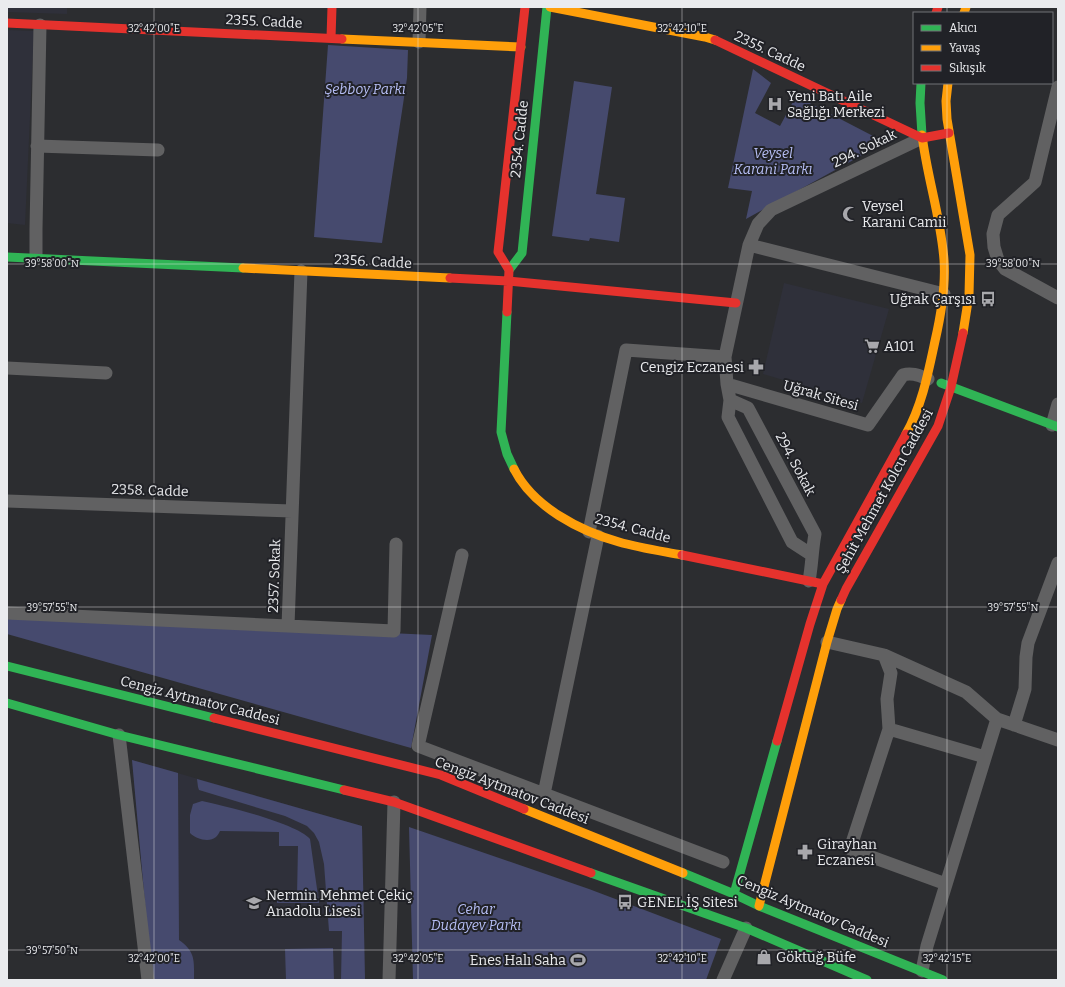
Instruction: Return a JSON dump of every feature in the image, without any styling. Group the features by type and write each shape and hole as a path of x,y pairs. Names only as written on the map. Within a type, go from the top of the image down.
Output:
{"street":[{"path":"331,38 332,7"},
{"path":"419,42 420,7"},
{"name":"2354. Cadde","path":"509,270 498,252 525,7"},
{"name":"2355. Cadde","path":"548,7 705,37 717,41 922,138"},
{"name":"2354. Cadde","path":"548,7 522,253 509,270 508,281 501,432 504,446 514,471 534,496 548,508 566,521 593,534 618,542 823,584"},
{"name":"2355. Cadde","path":"7,23 521,47"},
{"path":"36,259 40,25"},
{"name":"Şehit Mehmet Kolcu Caddesi","path":"734,894 810,624 823,584 915,418 923,398 928,379 944,294 945,276 943,248 929,156 922,138 919,111 921,84"},
{"name":"Şehit Mehmet Kolcu Caddesi","path":"759,906 827,642 837,609 846,589 938,426 952,386 969,299 971,278 969,243 949,153 949,133 946,108 948,84"},
{"path":"1058,87 1035,182 998,215 993,234 994,247 998,260 1005,269 1058,298"},
{"path":"922,138 949,133"},
{"name":"294. Sokak","path":"812,555 792,542 728,417 730,400 725,357 749,245 758,224 771,210 922,138"},
{"path":"37,146 158,150"},
{"path":"749,245 944,294"},
{"name":"2356. Cadde","path":"7,258 508,281 736,303"},
{"name":"2357. Sokak","path":"7,613 288,626 301,271"},
{"path":"544,794 626,350 725,357"},
{"path":"7,368 106,373"},
{"name":"Uğrak Sitesi","path":"727,384 868,425 903,375 914,374 928,379"},
{"path":"928,379 952,386 1055,426 1058,404"},
{"name":"294. Sokak","path":"730,400 748,408 815,534 809,581"},
{"name":"2358. Cadde","path":"7,501 292,511"},
{"path":"288,626 394,631 396,544"},
{"path":"462,555 418,746 723,862"},
{"path":"1014,725 1025,689 1028,643 1058,563"},
{"path":"827,642 884,655 966,692 997,719 1058,740"},
{"path":"884,655 890,673 886,699 889,729 850,849 946,884"},
{"name":"Cengiz Aytmatov Caddesi","path":"7,666 441,775 943,980"},
{"path":"7,703 119,735 394,802 746,928 867,980"},
{"path":"922,971 927,946 997,719"},
{"path":"889,729 985,757"},
{"path":"119,735 148,980"},
{"path":"389,980 394,802"},
{"path":"630,852 640,831"},
{"path":"723,980 746,928"}],"shaded area":[{"path":"7,7 67,7 67,14 7,12"},
{"path":"7,30 34,31 25,225 7,223"},
{"name":"Uğrak Çarşısı","path":"784,283 889,309 862,403 763,374"},
{"name":"Nermin Mehmet Çekiç Anadolu Lisesi","path":"132,760 362,826 365,980 152,980"}],"green space":[{"name":"Şebboy Parkı","path":"328,45 408,50 407,78 382,243 314,237"},
{"name":"Veysel Karani Parkı","path":"753,69 771,83 755,113 780,126 796,96 875,137 878,141 877,147 746,219 752,191 728,188"},
{"path":"574,81 612,87 596,194 625,198 619,242 590,238 589,241 552,236"},
{"path":"7,615 432,635 411,748 7,634"},
{"path":"132,760 178,773 179,940 185,944 193,957 194,980 152,980"},
{"path":"197,779 362,826 365,980 341,980 342,931 329,931 324,864 319,842 314,833 307,826 285,816 199,790"},
{"path":"202,801 276,821 302,833 310,839 319,903 277,903 277,896 297,896 298,846 279,846 279,832 220,831 216,837 210,840 196,837 190,833 190,815 193,804"},
{"name":"Cehar Dudayev Parkı","path":"409,827 589,889 721,939 706,980 413,980"},
{"path":"333,948 334,980 286,980 285,949"}],"traffic: fast":[{"path":"509,270 522,253 547,7"},
{"path":"921,84 920,103 922,135"},
{"path":"7,257 243,268"},
{"path":"507,312 501,432 507,454 514,469"},
{"path":"941,383 1058,427"},
{"path":"7,666 214,718"},
{"path":"7,703 119,735 344,790"},
{"path":"734,894 777,741"},
{"path":"591,873 746,928 867,980"},
{"path":"683,873 759,906 943,980"}],"traffic: slow":[{"path":"550,7 715,40"},
{"path":"964,12 966,7"},
{"path":"342,39 521,47"},
{"path":"948,84 946,101 947,119 970,255 969,295 963,333"},
{"path":"906,434 912,423 927,377 944,291 944,260 942,244 922,135"},
{"path":"243,268 450,278"},
{"path":"514,469 522,483 533,495 559,516 574,524 619,542 682,555"},
{"path":"759,906 827,642 841,600"},
{"path":"524,809 683,873"}],"traffic: jam":[{"path":"331,38 332,7"},
{"path":"507,312 509,270 498,252 525,7"},
{"path":"936,12 938,7"},
{"path":"7,23 342,39"},
{"path":"715,40 922,138 949,133"},
{"path":"450,278 508,281 736,303"},
{"path":"841,600 938,426 951,387 963,333"},
{"path":"777,741 810,624 823,584 906,434"},
{"path":"682,555 823,584"},
{"path":"214,718 441,775 524,809"},
{"path":"344,790 394,802 591,873"}],"place":[{"name":"Yeni Batı Aile Sağlığı Merkezi","path":"775,104"},
{"name":"Veysel Karani Camii","path":"850,214"},
{"name":"Uğrak Çarşısı","path":"988,299"},
{"name":"A101","path":"872,346"},
{"name":"Cengiz Eczanesi","path":"756,367"},
{"name":"Girayhan Eczanesi","path":"805,852"},
{"name":"GENEL İŞ Sitesi","path":"625,902"},
{"name":"Nermin Mehmet Çekiç Anadolu Lisesi","path":"254,903"},
{"name":"Göktuğ Büfe","path":"764,957"},
{"name":"Enes Halı Saha","path":"578,960"}]}
